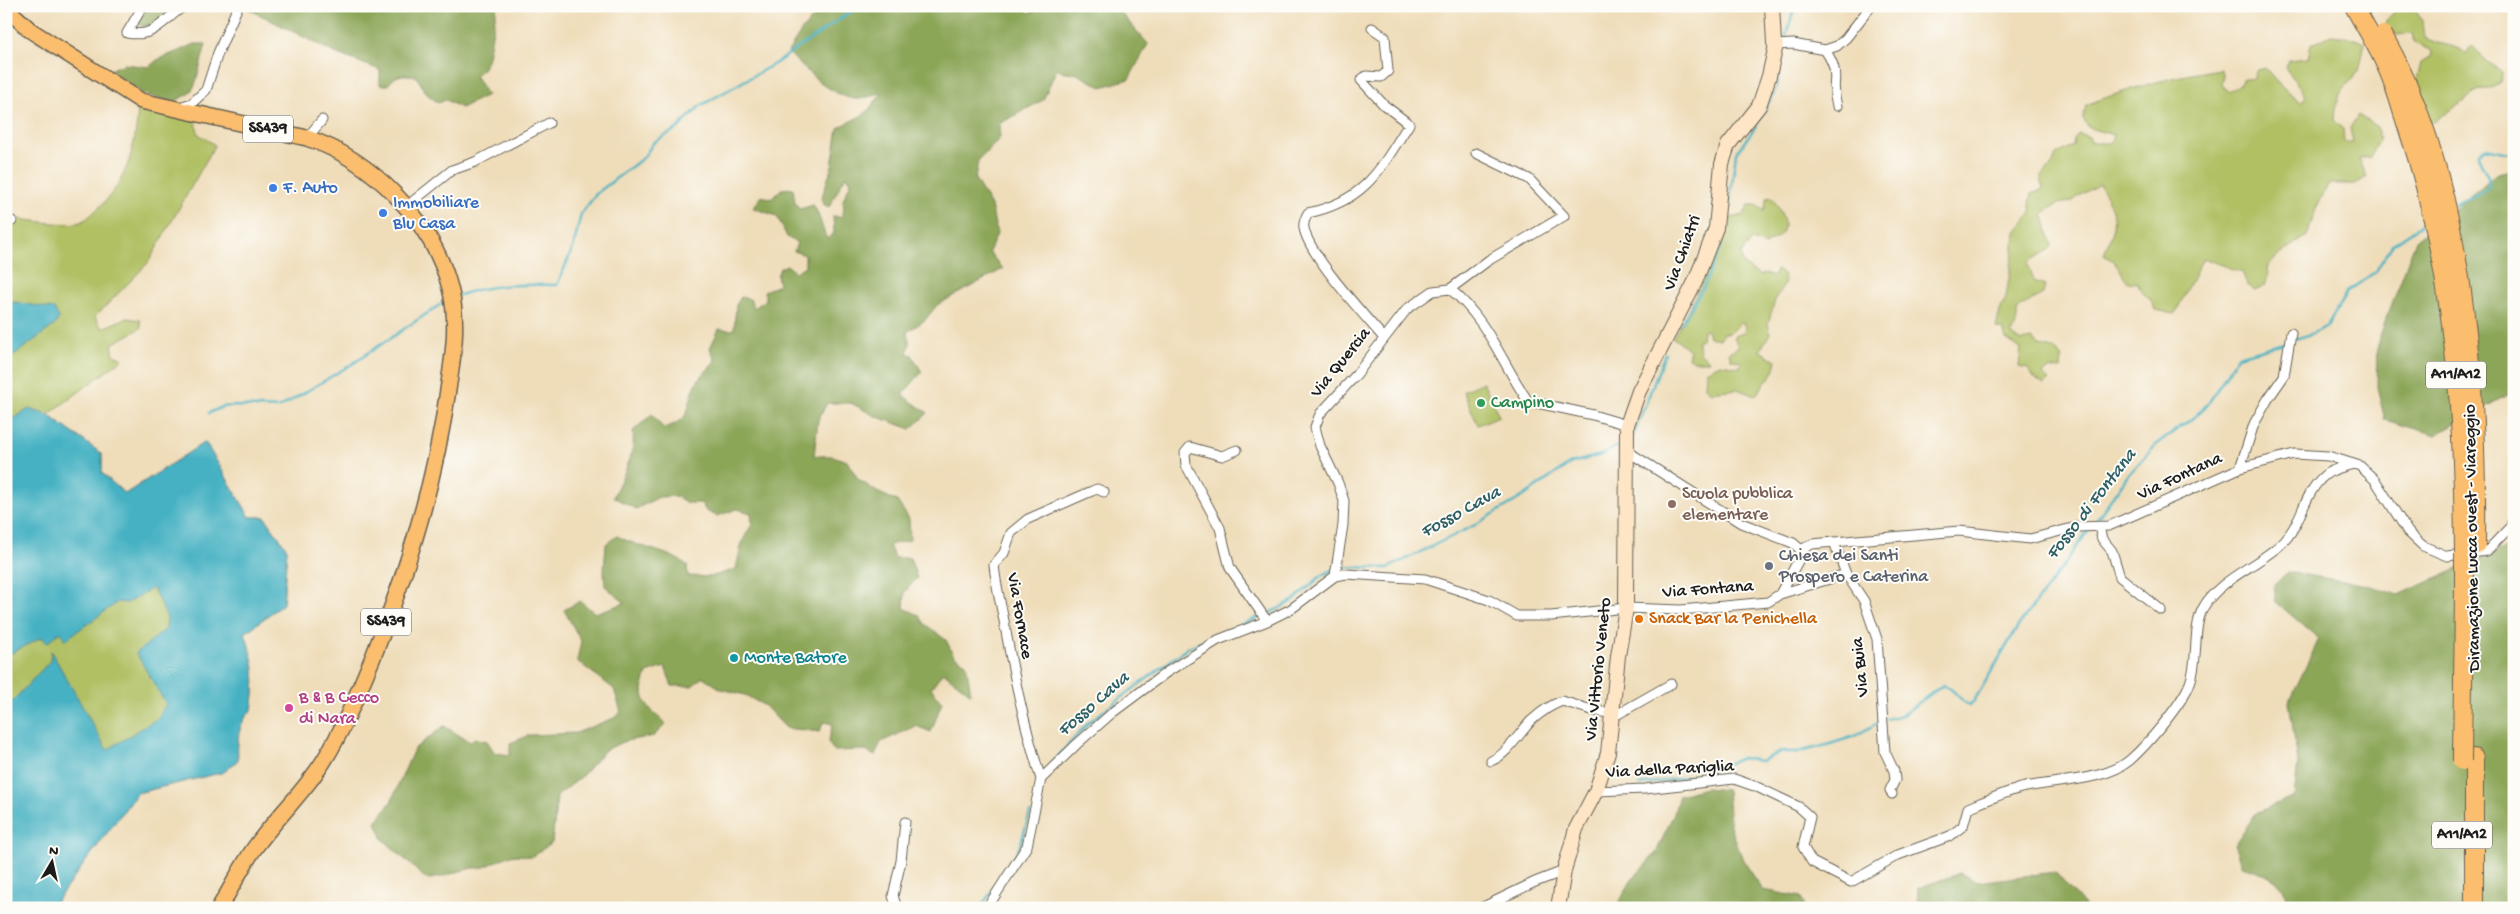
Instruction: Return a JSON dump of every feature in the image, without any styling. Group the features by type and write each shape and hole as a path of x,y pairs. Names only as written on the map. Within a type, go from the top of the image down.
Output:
{"highway":[{"name":"Diramazione Lucca ovest - Viareggio","path":"2354,6 2390,77 2421,167 2442,262 2456,368 2465,527 2468,760 2474,908"},
{"name":"Diramazione Lucca ovest - Viareggio","path":"2366,6 2400,66 2432,149 2456,255 2471,370 2477,525 2462,908"}],"main road":[{"name":"SS439","path":"6,8 30,30 141,101 307,138 320,142 358,163 390,188 407,206 435,249 451,296 454,346 436,466 408,563 380,639 356,698 323,763 254,849 219,908"},
{"path":"6,24 30,30"}],"street":[{"path":"143,6 127,32 140,35 158,30 184,6"},
{"path":"172,109 192,103 206,90 218,53 238,6"},
{"name":"Via Chiatri","path":"1627,440 1639,391 1695,282 1716,228 1722,164 1728,145 1759,106 1777,45 1774,43 1772,6"},
{"path":"1777,45 1793,44 1824,50 1837,46 1846,38 1871,6"},
{"path":"1372,28 1385,38 1388,72 1381,77 1366,76 1361,80 1384,105 1408,124 1384,163 1356,195 1331,208 1308,213 1304,220 1304,229 1314,251 1383,337"},
{"path":"1824,50 1835,67 1834,95 1837,106"},
{"path":"307,138 322,120"},
{"path":"407,206 452,170 475,162 549,123"},
{"name":"Via Quercia","path":"1337,571 1344,501 1338,483 1320,446 1315,427 1317,420 1356,375 1383,337 1407,309 1433,292 1450,289 1489,260 1564,216 1529,179 1476,153"},
{"path":"1450,289 1464,300 1492,338 1528,401 1593,415 1741,523 1794,543 1801,550 1798,561 1780,594"},
{"path":"2240,468 2254,424 2284,376 2291,346 2291,334"},
{"name":"Via Vittorio Veneto","path":"1558,908 1564,871 1576,829 1596,790 1608,753 1614,714 1618,656 1626,608 1627,440"},
{"path":"1238,450 1222,456 1190,447 1185,453 1186,464 1220,528 1230,568 1264,618"},
{"name":"Via Fontana","path":"1801,550 1812,544 1959,530 2030,538 2076,527 2109,526 2140,514 2240,468 2294,454 2328,456 2360,466 2375,480 2408,532 2423,546 2446,556 2487,551 2511,526 2514,514"},
{"name":"Via della Pariglia","path":"1596,790 1645,789 1734,779 1757,787 1799,807 1810,817 1803,847 1812,862 1851,882 1898,854 1950,836 1963,826 1968,808 2019,789 2117,770 2131,759 2170,715 2190,683 2202,611 2210,597 2226,582 2247,571 2283,543 2301,515 2311,488 2326,474 2353,464"},
{"name":"Via Fornace","path":"1040,777 1012,671 996,590 994,565 1004,553 1011,533 1028,519 1097,489 1104,492"},
{"path":"2097,527 2102,539 2112,551 2120,577 2161,610"},
{"name":"Via Buia","path":"1834,542 1846,574 1864,602 1877,639 1885,752 1894,770 1895,780 1890,790 1892,794"},
{"path":"987,908 1027,846 1040,777 1112,713 1167,672 1218,640 1264,618 1290,609 1337,571"},
{"name":"Via Fontana","path":"1337,571 1346,574 1425,579 1489,600 1517,616 1551,616 1626,608 1681,610 1768,602 1780,594 1846,574"},
{"path":"1491,762 1500,758 1533,719 1551,705 1562,700 1595,711 1614,714 1636,706 1671,684"},
{"path":"897,908 893,896 903,852 905,822"},
{"path":"1481,908 1564,871"}],"green space":[{"path":"149,6 175,6 155,23 142,27 138,21"},
{"path":"243,6 497,6 488,57 484,68 475,75 487,95 461,108 446,100 438,103 427,94 416,76 400,76 388,85 380,85 380,70 335,53"},
{"path":"824,6 1022,6 1029,13 1045,6 1115,6 1148,44 1129,79 1102,87 1077,74 1056,70 1043,100 999,124 1000,138 978,161 975,179 991,206 997,234 989,252 1003,269 937,305 925,320 907,332 910,344 907,353 912,355 922,372 902,395 928,413 911,429 875,416 851,403 827,403 818,420 814,456 833,456 847,461 858,479 877,492 897,501 909,519 910,540 889,545 894,558 910,558 917,578 905,592 904,608 919,615 925,624 946,640 954,656 966,663 971,694 943,672 931,688 942,702 931,732 916,726 881,742 875,756 864,750 834,751 828,742 833,724 823,722 820,732 786,728 765,706 745,695 721,689 703,677 692,686 672,686 665,667 647,673 643,690 646,702 666,724 654,736 625,741 605,750 580,778 557,796 552,843 531,857 518,855 503,858 485,867 470,868 442,877 426,879 383,839 376,822 391,802 414,749 444,726 470,742 474,738 487,741 495,753 510,755 510,743 530,735 576,733 614,718 621,712 614,689 577,661 581,641 564,610 580,601 595,613 625,603 605,586 606,544 617,536 662,552 687,565 688,576 710,577 736,569 742,542 752,524 751,513 737,509 717,516 706,511 701,503 687,503 676,496 659,497 636,509 613,497 630,457 633,431 652,414 663,428 681,420 686,414 695,386 715,360 710,348 719,329 734,330 736,305 741,297 750,299 754,308 766,300 764,291 779,285 777,276 780,268 787,265 795,272 805,266 805,255 794,251 797,243 787,237 777,216 753,208 762,196 771,199 781,189 793,188 795,203 800,209 813,205 818,213 827,239 834,233 833,216 841,217 844,211 843,200 851,182 846,175 829,207 823,204 822,197 832,166 838,128 866,113 882,93 858,99 846,97 818,81 788,52 802,30"},
{"path":"2401,6 2413,6 2422,21 2424,37 2429,40 2457,48 2467,54 2472,46 2486,61 2502,72 2501,83 2492,88 2473,93 2434,122 2425,121 2414,90 2421,63 2431,57 2432,51 2414,43 2412,33 2397,35 2385,27 2389,17"},
{"path":"2331,35 2355,38 2365,42 2359,71 2340,93 2335,109 2334,120 2343,129 2344,142 2353,142 2350,128 2358,115 2377,127 2379,140 2370,157 2359,159 2367,177 2355,184 2329,184 2317,206 2307,236 2286,250 2267,267 2268,276 2265,286 2255,291 2247,284 2242,272 2203,258 2175,314 2155,310 2152,302 2137,283 2128,282 2114,262 2104,255 2114,219 2110,205 2099,184 2070,202 2058,204 2043,213 2052,246 2028,263 2034,281 2045,285 2043,294 2022,306 2017,312 2016,326 2011,334 2021,341 2031,339 2040,346 2056,350 2062,358 2061,369 2049,369 2043,374 2049,380 2044,385 2034,378 2028,369 2019,367 2021,349 2006,339 2003,329 1996,328 2006,297 2016,233 2032,211 2030,203 2032,194 2043,189 2041,176 2053,164 2056,155 2073,146 2074,139 2078,134 2089,137 2092,143 2112,143 2114,135 2089,128 2083,118 2086,105 2152,83 2220,69 2223,76 2221,85 2229,92 2238,86 2243,78 2254,79 2255,71 2265,68 2283,88 2301,102 2306,96 2286,68 2289,60 2308,58 2311,45"},
{"path":"195,44 206,44 195,85 189,94 173,102 143,94 110,70 124,64 149,67 157,60"},
{"path":"138,107 196,120 198,134 215,145 148,263 95,317 102,328 127,318 140,320 141,328 112,344 114,355 123,359 48,415 102,454 102,473 125,494 205,442 250,517 265,517 287,549 283,604 245,633 253,663 255,680 252,710 243,721 239,733 238,760 224,772 137,793 51,908 6,908 6,217 67,224 83,221 88,218 115,189 128,164 135,136"},
{"path":"2514,169 2514,391 2436,435 2385,420 2377,388 2378,341 2416,240 2498,173"},
{"path":"1772,197 1783,217 1784,228 1782,232 1778,237 1765,245 1752,240 1741,254 1743,265 1760,276 1765,273 1773,277 1777,269 1784,275 1785,284 1776,297 1768,323 1770,333 1760,351 1776,360 1773,373 1755,396 1737,389 1711,392 1705,387 1706,371 1720,364 1740,367 1741,362 1731,359 1729,352 1738,347 1734,336 1744,333 1745,325 1740,322 1736,328 1728,333 1723,333 1720,339 1709,337 1707,330 1703,331 1702,339 1697,340 1700,352 1709,361 1694,361 1688,358 1690,350 1673,338 1705,276 1719,236 1731,225 1730,218 1744,215 1748,205 1756,205 1764,211 1767,198"},
{"name":"Campino","path":"1483,382 1499,416 1478,425 1463,391"},
{"path":"2514,544 2514,908 2287,908 2286,898 2279,883 2266,874 2242,866 2234,845 2256,813 2294,797 2298,762 2289,702 2319,639 2276,602 2274,585 2288,572 2367,585 2399,595"},
{"path":"1705,788 1727,790 1730,826 1743,860 1763,890 1801,897 1805,908 1616,908 1631,881 1656,853 1674,813 1679,795"},
{"path":"2055,872 2086,908 1917,908 1918,888 1960,873 1977,882"}],"water":[{"path":"15,302 54,309 59,318 55,325 6,361 6,304"},
{"path":"29,409 48,415 102,454 102,473 125,494 205,442 250,517 265,517 287,549 283,604 245,633 253,662 255,679 252,710 243,721 239,733 238,760 224,772 137,793 51,908 6,908 6,838 12,830 6,823 6,708 50,661 51,651 107,750 158,718 166,704 136,653 166,629 167,618 153,588 127,603 118,602 65,640 60,632 47,643 42,637 6,656 6,423"}],"waterway":[{"path":"457,296 493,287 557,285 573,248 581,214 597,193 643,158 654,142 677,129 700,106 776,63 859,6"},
{"name":"Fosso Cava","path":"1784,42 1795,6"},
{"name":"Fosso Cava","path":"1682,323 1704,286 1720,249 1727,223 1736,153 1754,129 1776,89 1783,47"},
{"name":"Fosso di Fontana","path":"2454,205 2488,189 2489,179 2479,158 2479,153 2485,148 2514,154"},
{"name":"Fosso di Fontana","path":"2292,340 2327,326 2347,292 2375,272 2393,244 2426,222"},
{"path":"209,413 222,407 233,406 279,408 352,364 447,300"},
{"name":"Fosso di Fontana","path":"2094,523 2129,474 2159,442 2194,417 2208,404 2238,356 2287,342"},
{"name":"Fosso Cava","path":"1633,437 1665,354"},
{"name":"Fosso Cava","path":"1340,567 1388,568 1473,526 1524,496 1571,463 1601,455 1622,444"},
{"name":"Fosso di Fontana","path":"1886,719 1902,715 1943,685 1951,689 1962,701 1969,705 1974,701 2020,623 2089,529"},
{"name":"Fosso Cava","path":"1050,765 1089,722 1189,647 1278,609 1294,600 1321,576 1334,569"},
{"name":"Fosso di Fontana","path":"1640,785 1699,775 1742,758 1761,761 1780,752 1799,752 1827,745 1855,736 1881,721"},
{"name":"Fosso Cava","path":"980,908 1007,870 1020,846 1030,813"}],"place":[{"name":"F. Auto","path":"273,188"},
{"name":"Immobiliare Blu Casa","path":"383,213"},
{"name":"Campino","path":"1481,403"},
{"name":"Scuola pubblica elementare","path":"1672,504"},
{"name":"Chiesa dei Santi Prospero e Caterina","path":"1769,566"},
{"name":"Snack Bar la Penichella","path":"1639,619"},
{"name":"Monte Batore","path":"734,658"},
{"name":"B & B Cecco di Nara","path":"289,708"}]}
